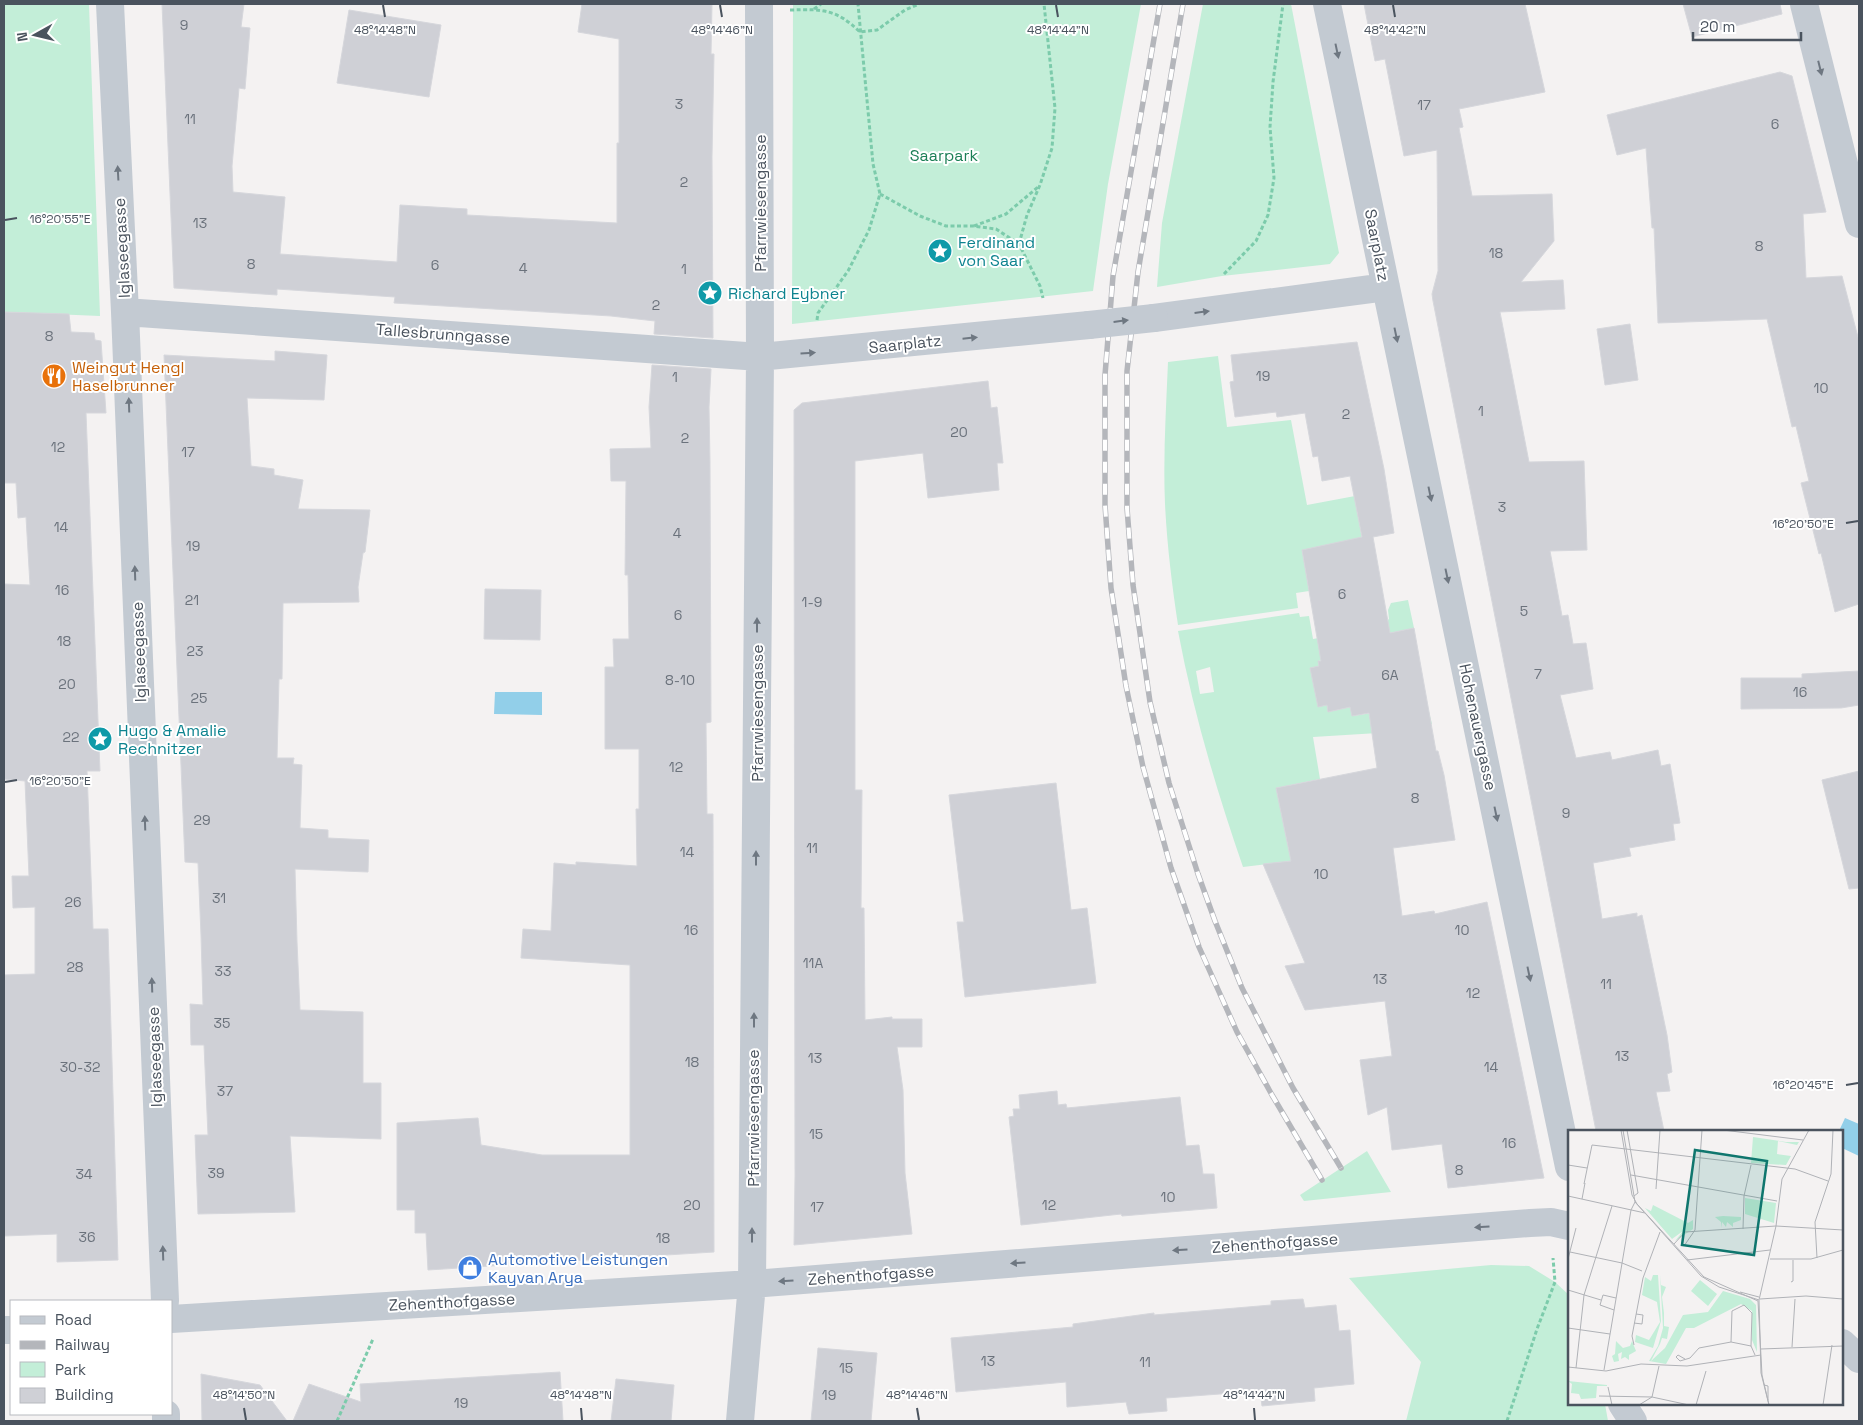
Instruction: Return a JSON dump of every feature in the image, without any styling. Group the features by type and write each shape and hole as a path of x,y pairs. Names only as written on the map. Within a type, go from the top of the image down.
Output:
{"street":[{"name":"Iglaseegasse","path":"110,4 125,312 164,1300"},
{"name":"Saarplatz","path":"760,357 1050,330 1386,287 1327,4"},
{"path":"1804,4 1859,224"},
{"name":"Pfarrwiesengasse","path":"740,1421 752,1284 760,357 760,7"},
{"name":"Hohenauergasse","path":"1386,287 1568,1162"},
{"name":"Tallesbrunngasse","path":"125,312 760,357"},
{"name":"Zehenthofgasse","path":"172,1319 752,1284 1537,1222 1551,1222 1568,1226"},
{"path":"1843,1344 1859,1359"},
{"path":"1623,1405 1633,1421"}],"path":[{"path":"813,9 821,4"},
{"path":"815,353 818,313 848,271 869,230 880,194 873,164 858,4"},
{"path":"760,7 813,9 831,12 846,19 860,32 877,30 905,10 918,4"},
{"path":"1019,244 1027,215 1040,185 1052,148 1055,108 1044,4"},
{"path":"1222,276 1256,241 1268,215 1274,178 1270,127 1271,109 1283,4"},
{"path":"973,226 1006,214 1040,185"},
{"path":"880,194 920,216 946,226 973,226 996,229 1019,244 1040,286 1050,330"},
{"path":"1507,1421 1537,1329 1555,1282 1553,1258"},
{"path":"337,1421 387,1306"}],"green space":[{"path":"4,4 89,4 100,316 4,312"},
{"name":"Saarpark","path":"793,4 1141,4 1108,184 1093,291 792,324"},
{"path":"1203,4 1291,4 1339,253 1330,264 1222,276 1157,287 1162,223"},
{"path":"1218,356 1227,427 1291,420 1307,505 1387,490 1357,510 1362,539 1302,550 1309,591 1296,593 1298,608 1178,625 1170,565 1164,486 1168,362"},
{"path":"1408,600 1414,628 1380,635 1354,654 1318,661 1319,666 1311,668 1318,706 1327,705 1328,712 1350,707 1353,716 1427,704 1432,724 1378,733 1313,737 1320,779 1276,788 1291,861 1243,867 1206,750 1178,631 1299,613 1300,617 1309,616 1313,639 1380,627 1389,619 1388,610 1391,603","holes":["1210,667 1214,692 1200,694 1196,671"]},
{"path":"1367,1151 1391,1192 1304,1201 1300,1195"},
{"path":"1491,1265 1529,1266 1555,1282 1568,1294 1568,1405 1605,1405 1608,1421 1406,1421 1421,1362 1349,1278"}],"water":[{"path":"495,692 542,692 542,715 494,714"},
{"path":"1845,1118 1859,1124 1859,1156 1843,1148 1843,1130 1839,1130"}],"building":[{"path":"162,4 244,4 241,27 250,28 245,89 239,88 232,166 233,192 285,197 280,254 397,262 400,205 467,209 467,215 617,223 619,39 578,32 582,4 712,4 711,54 714,54 712,156 713,338 654,334 655,321 611,316 394,303 395,297 277,289 277,295 174,288"},
{"path":"1364,4 1525,4 1545,92 1459,109 1463,127 1459,128 1472,196 1552,194 1554,241 1521,282 1563,280 1565,309 1500,312 1529,462 1584,461 1587,550 1550,551 1562,616 1568,615 1573,644 1586,643 1593,689 1560,695 1576,758 1610,752 1612,760 1658,750 1661,766 1670,764 1680,823 1673,824 1675,840 1629,848 1631,856 1593,863 1602,919 1637,913 1637,917 1642,915 1667,1035 1672,1072 1667,1074 1670,1091 1656,1092 1664,1130 1596,1130 1433,301 1432,294 1438,271 1437,150 1404,156 1385,59 1375,61"},
{"path":"1683,4 1780,4 1782,14 1692,37"},
{"path":"349,10 441,25 429,97 337,83"},
{"path":"1780,72 1792,76 1826,212 1803,214 1806,278 1842,276 1859,341 1859,604 1835,612 1801,483 1809,481 1796,426 1792,427 1767,319 1658,323 1654,228 1652,228 1646,148 1617,155 1607,115"},
{"path":"4,312 69,314 71,332 94,333 95,340 101,341 106,413 86,413 100,771 87,771 93,929 108,929 118,1260 57,1262 57,1234 4,1236 4,975 35,974 35,907 13,908 12,876 29,876 25,781 4,779 4,584 30,585 26,517 18,518 16,483 4,483"},
{"path":"1630,324 1638,380 1605,385 1597,329"},
{"path":"1357,342 1384,469 1394,533 1373,537 1390,633 1414,628 1436,751 1438,751 1444,775 1455,840 1393,848 1402,916 1434,911 1435,914 1487,902 1544,1178 1448,1188 1442,1144 1392,1150 1387,1107 1368,1115 1360,1060 1392,1056 1385,1001 1305,1010 1285,966 1305,963 1263,864 1291,861 1276,788 1377,768 1369,713 1352,716 1350,707 1328,712 1327,705 1318,707 1310,668 1319,666 1318,661 1321,661 1302,550 1362,537 1350,476 1322,481 1318,456 1313,457 1305,413 1277,417 1276,412 1235,417 1230,382 1234,381 1231,355"},
{"path":"275,351 327,355 324,400 247,398 251,466 274,469 274,475 303,480 298,509 370,510 365,552 363,553 358,587 359,602 283,603 282,679 279,679 277,758 294,758 293,764 302,765 300,828 328,830 328,838 369,840 368,872 295,869 297,942 300,1010 363,1012 363,1083 381,1083 381,1139 290,1136 295,1212 198,1214 195,1135 208,1135 204,1045 191,1045 190,1004 203,1005 201,935 198,863 185,862 164,355 275,361"},
{"path":"652,365 711,369 709,407 711,722 706,723 707,814 713,814 714,1252 428,1270 426,1233 415,1233 415,1210 397,1210 397,1123 478,1118 481,1145 542,1155 630,1155 630,965 521,958 523,929 551,931 554,863 576,865 576,862 637,866 636,809 639,809 639,749 605,749 605,667 614,667 613,639 629,639 628,575 625,575 626,481 611,481 610,449 651,448 649,407"},
{"path":"988,381 991,408 997,407 1003,463 997,463 999,490 928,498 923,453 855,461 855,790 862,790 861,908 864,908 865,1020 892,1017 892,1019 922,1019 922,1047 897,1047 903,1090 905,1173 912,1234 794,1245 794,410 802,403"},
{"path":"485,589 541,590 540,640 484,639"},
{"path":"1859,671 1859,705 1841,708 1741,709 1741,678 1802,678 1802,674"},
{"path":"1859,771 1859,888 1849,889 1822,780"},
{"path":"1056,783 1071,910 1087,908 1096,983 965,997 957,922 964,922 949,795"},
{"path":"1057,1091 1058,1105 1066,1104 1067,1108 1180,1097 1186,1146 1199,1145 1203,1174 1214,1174 1217,1208 1122,1216 1121,1214 1021,1225 1009,1117 1014,1116 1013,1109 1020,1109 1019,1095"},
{"path":"1303,1299 1305,1308 1336,1305 1339,1331 1350,1330 1354,1384 1314,1388 1315,1401 1262,1406 1260,1391 1166,1398 1167,1411 1129,1414 1126,1402 1067,1407 1066,1382 956,1392 951,1338 1073,1327 1073,1324 1154,1313 1154,1315 1271,1305 1271,1301"},
{"path":"818,1348 877,1353 871,1421 811,1421"},
{"path":"560,1372 563,1421 293,1421 309,1384 361,1402 360,1384"},
{"path":"201,1374 260,1385 287,1421 202,1421"},
{"path":"616,1379 674,1385 671,1421 611,1421"}],"railway":[{"path":"1160,4 1113,276 1105,375 1105,505 1111,588 1126,686 1143,767 1171,868 1199,947 1237,1032 1322,1180"},
{"path":"1183,4 1138,272 1127,371 1127,508 1133,585 1150,702 1169,783 1198,874 1242,988 1293,1088 1341,1168"}],"place":[{"name":"Ferdinand von Saar","path":"940,251"},
{"name":"Richard Eybner","path":"710,293"},
{"name":"Weingut Hengl Haselbrunner","path":"54,376"},
{"name":"Hugo & Amalie Rechnitzer","path":"100,739"},
{"name":"Automotive Leistungen Kayvan Arya","path":"470,1268"}]}
